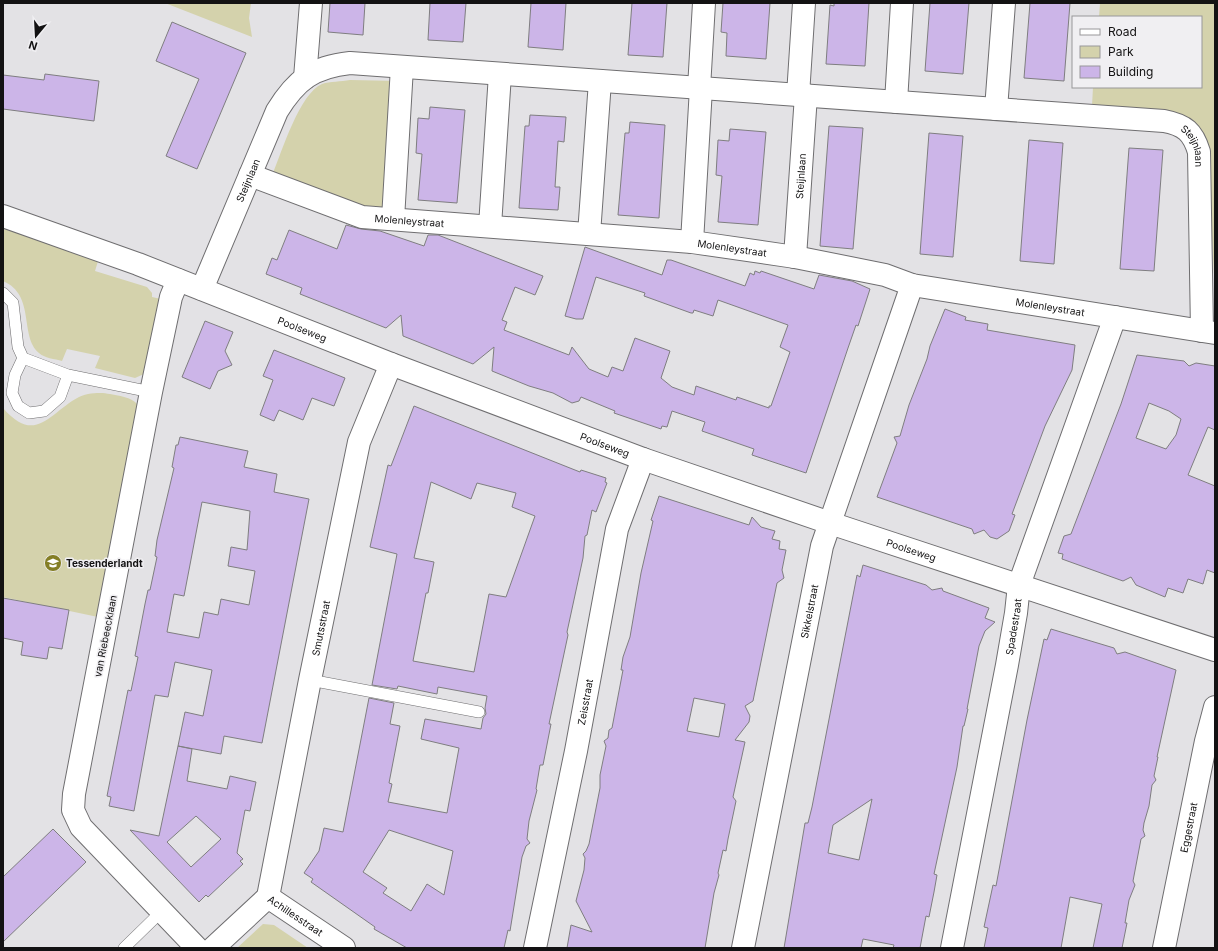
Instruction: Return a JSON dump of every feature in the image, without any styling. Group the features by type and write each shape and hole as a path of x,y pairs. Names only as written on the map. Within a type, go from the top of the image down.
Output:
{"street":[{"path":"305,78 310,3"},
{"path":"692,242 704,3"},
{"name":"Steijnlaan","path":"795,257 802,95 804,3"},
{"path":"896,102 902,3"},
{"path":"996,109 1004,3"},
{"name":"Steijnlaan","path":"202,290 277,111 292,89 305,78 325,67 350,63 1164,121 1179,124 1189,131 1196,141 1199,152 1208,332"},
{"path":"392,220 402,67"},
{"path":"490,226 500,74"},
{"path":"590,234 600,81"},
{"name":"Molenleystraat","path":"250,175 362,217 692,242 795,257 885,275 912,285 1208,332"},
{"name":"Poolseweg","path":"3,216 178,280 391,364 643,459 830,523 1215,650"},
{"name":"van Riebeecklaan","path":"178,280 170,297 151,392 74,794 73,810 81,827 197,948"},
{"name":"Sikkelstraat","path":"743,948 822,546 912,285"},
{"name":"Spadestraat","path":"952,948 1010,650 1019,585 1115,317"},
{"name":"Smutsstraat","path":"268,897 358,442 391,364"},
{"name":"Zeisstraat","path":"535,948 576,751 617,529 643,459"},
{"name":"Eggestraat","path":"1164,948 1206,741 1215,707"},
{"name":"Achillesstraat","path":"214,948 268,897 344,948"}],"lane":[{"path":"3,293 13,303 18,347 23,358 68,375 151,392"},
{"path":"23,358 15,375 12,393 18,406 29,413 44,411 60,397 68,375"},
{"path":"310,680 478,712"},
{"path":"124,948 162,911"}],"green space":[{"path":"165,3 251,3 249,18 252,37"},
{"path":"1100,3 1215,3 1215,294 1208,162 1203,142 1092,106 1093,88 1202,88 1202,16 1099,16"},
{"path":"350,80 399,81 389,202 377,213 273,173 299,110 306,99 322,84"},
{"path":"3,229 38,238 99,258 95,271 147,287 152,293 152,297 161,299 144,374 135,378 95,368 100,356 67,349 62,361 41,355 39,353 33,346 30,337 24,305 20,296 13,287 3,281"},
{"path":"94,393 103,393 128,398 133,400 139,407 98,617 3,597 3,408 15,419 25,424 34,425 51,417 79,397"},
{"path":"263,924 274,925 308,948 237,948"}],"building":[{"path":"330,3 365,3 363,35 328,32"},
{"path":"430,3 466,3 463,42 428,40"},
{"path":"531,3 566,3 563,50 528,47"},
{"path":"632,3 667,3 663,57 628,55"},
{"path":"723,3 770,3 766,59 726,56 727,33 721,32"},
{"path":"834,3 869,3 865,66 826,64 830,5 834,6"},
{"path":"930,3 969,3 963,74 925,71"},
{"path":"1030,3 1070,3 1064,81 1024,78"},
{"path":"172,22 246,53 197,169 166,156 199,79 156,61"},
{"path":"45,74 99,81 94,121 3,109 3,75 44,80"},
{"path":"430,107 465,110 457,203 418,200 422,154 416,153 418,118 429,119"},
{"path":"530,115 566,117 564,142 558,141 555,187 560,187 558,210 519,208 525,126 529,126"},
{"path":"630,122 665,125 659,218 618,215 625,133 629,133"},
{"path":"829,126 863,128 853,249 820,246"},
{"path":"730,129 766,132 758,225 718,222 722,176 716,175 718,140 729,141"},
{"path":"929,133 963,136 953,257 920,254"},
{"path":"1029,140 1063,143 1054,264 1020,261"},
{"path":"1129,148 1163,150 1154,271 1120,269"},
{"path":"346,225 361,229 380,231 424,246 428,235 438,235 543,276 535,295 515,287 502,320 507,322 504,330 569,355 572,347 589,369 608,377 612,367 623,371 635,338 670,351 661,378 672,387 694,395 696,386 736,400 737,397 769,408 790,352 780,347 788,325 718,300 713,316 694,310 693,313 691,313 644,296 645,293 596,277 583,319 565,316 585,247 662,275 667,260 671,260 745,286 750,273 754,275 755,271 760,273 761,271 814,289 819,275 852,281 870,289 858,326 856,325 848,348 806,473 752,455 754,449 702,431 705,422 672,411 667,427 662,426 661,429 614,413 615,411 581,397 579,401 572,403 553,393 529,386 492,371 494,347 473,364 403,336 401,315 386,328 300,294 302,288 266,274 272,258 277,260 289,230 337,249"},
{"path":"945,309 966,317 965,320 988,324 987,330 1075,345 1072,370 1045,426 1012,514 1015,515 1009,531 997,539 990,537 984,530 974,534 972,529 877,497 897,443 894,437 900,436 909,405"},
{"path":"205,321 233,332 225,351 232,365 218,371 210,389 182,377"},
{"path":"274,350 345,378 334,406 312,398 303,420 279,410 274,421 260,415 273,380 263,376"},
{"path":"1137,355 1184,361 1189,366 1196,363 1215,366 1215,430 1208,427 1188,475 1215,486 1215,573 1207,570 1203,584 1188,579 1183,593 1168,588 1165,597 1136,585 1131,577 1123,581 1062,559 1063,554 1058,553 1064,536 1071,534 1121,404","holes":["1149,403 1169,411 1181,419 1176,435 1166,449 1136,438"]},
{"path":"414,406 580,472 581,470 606,478 605,482 607,483 596,512 592,510 587,535 585,536 583,558 549,724 551,724 543,765 540,765 537,790 529,821 527,839 530,843 526,846 522,857 510,931 508,930 504,948 407,948 374,929 375,927 311,882 313,879 304,873 319,851 324,828 343,832 369,698 394,703 390,724 400,726 389,783 392,784 388,802 447,813 459,748 421,739 425,719 481,729 483,718 486,714 485,708 487,696 438,687 437,694 398,686 397,689 372,685 397,554 370,547 388,465 391,466","holes":["431,482 471,499 477,483 516,493 512,507 535,516 506,597 489,594 474,672 413,661 426,593 428,593 434,562 414,558","389,830 453,851 444,895 427,884 411,911 383,893 387,888 363,872"]},
{"path":"180,437 248,451 244,467 277,474 274,492 309,499 262,743 224,736 221,754 178,746 185,712 203,716 212,670 175,662 168,697 155,695 134,811 109,806 111,797 107,796 128,690 131,691 138,657 135,656 148,590 150,590 157,557 155,556 157,540 174,468 172,467 176,445 178,445","holes":["202,502 250,511 247,550 231,547 228,566 255,571 249,605 221,599 218,615 204,612 199,638 167,632 174,594 184,596"]},
{"path":"659,496 749,525 752,517 761,527 775,531 772,539 780,541 779,549 786,550 782,570 784,578 777,583 753,701 745,706 750,716 749,722 735,740 745,742 733,797 736,801 726,851 723,850 718,873 719,875 714,893 705,948 567,948 571,925 592,932 576,901 584,870 585,858 583,854 589,844 600,788 600,775 606,746 604,741 608,738 609,730 612,728 623,670 621,670 623,657 630,637 641,573 653,521 651,520","holes":["694,698 725,704 719,737 687,731"]},
{"path":"863,565 926,585 932,590 942,588 943,591 989,608 985,618 995,622 985,631 979,646 968,709 963,726 957,767 934,874 937,875 934,892 929,917 926,916 920,948 893,948 894,945 863,939 861,948 784,948 805,823 808,823 812,807 857,575 860,577","holes":["872,799 859,860 828,853 833,825"]},
{"path":"3,598 69,610 62,649 49,647 47,659 21,655 23,642 3,638"},
{"path":"1051,629 1114,648 1117,654 1125,652 1176,670 1157,757 1154,776 1156,780 1152,785 1149,806 1144,823 1143,830 1145,836 1141,839 1133,881 1135,885 1129,900 1125,923 1127,923 1122,948 1093,948 1102,904 1070,897 1061,948 984,948 988,928 984,927 993,885 996,886 1027,720 1044,639 1047,640"},
{"path":"178,746 192,749 187,781 227,789 230,776 256,782 250,811 245,810 237,853 243,859 240,861 243,864 208,897 206,895 199,902 130,830 159,836","holes":["196,816 221,839 191,867 167,842"]},
{"path":"53,829 86,862 3,942 3,877"}],"place":[{"name":"Tessenderlandt","path":"53,563"}]}
